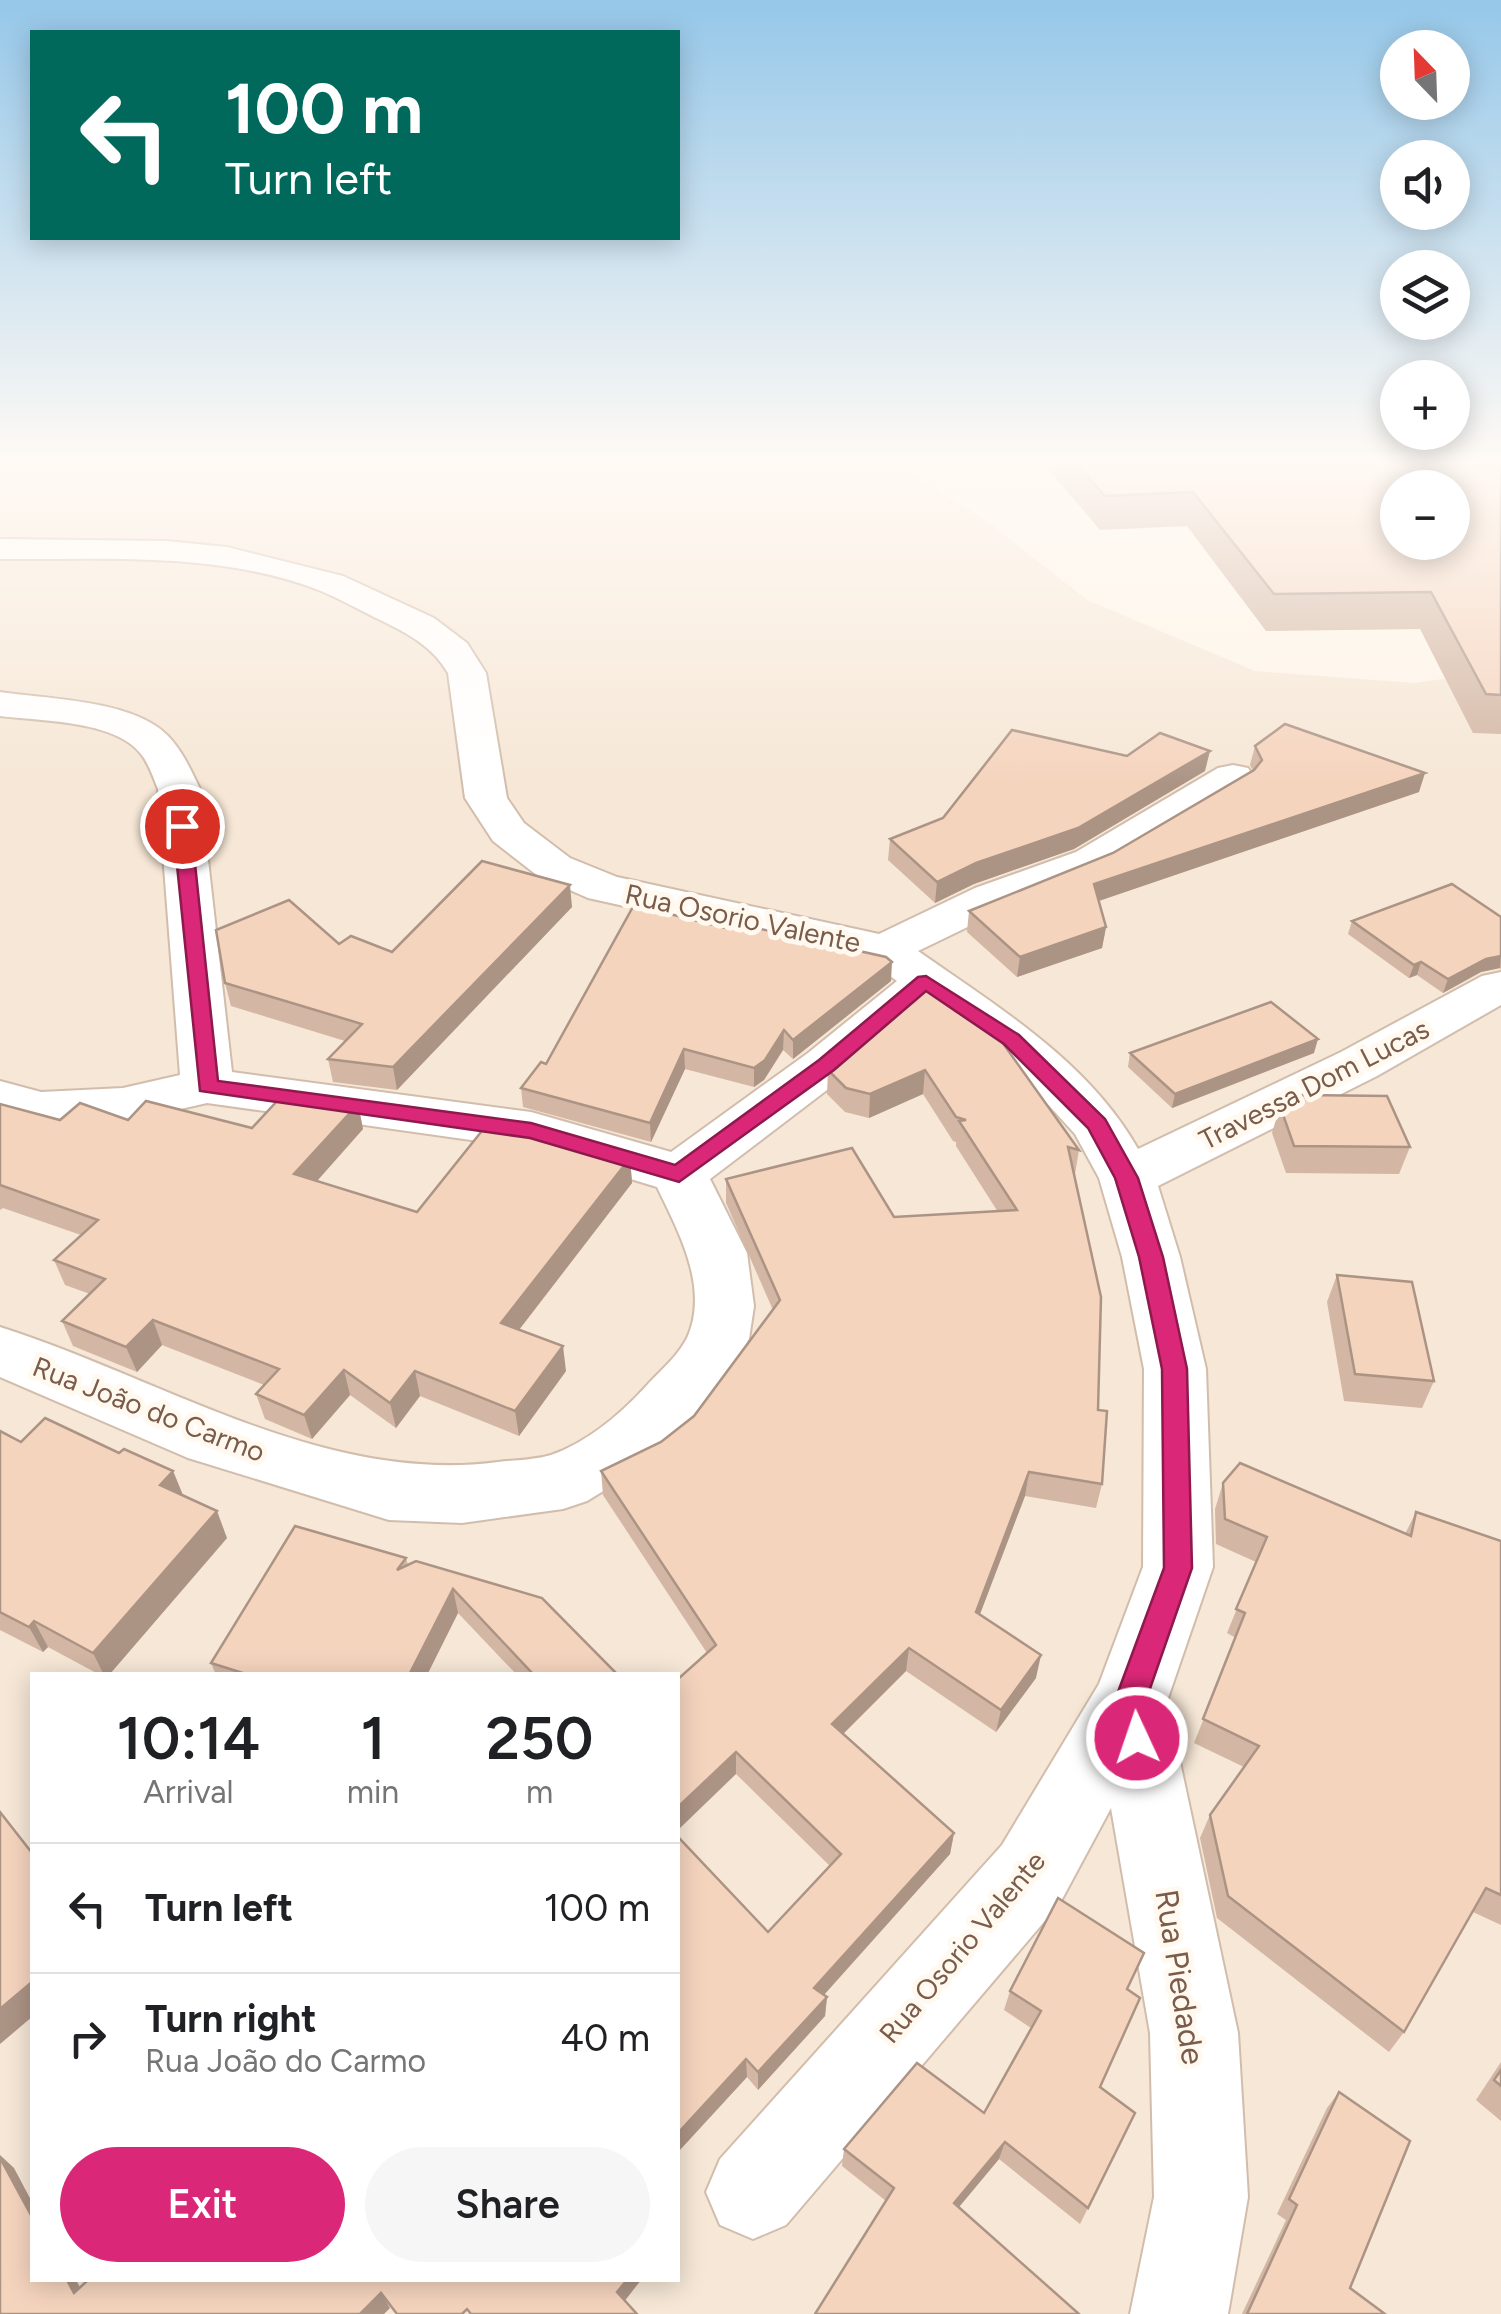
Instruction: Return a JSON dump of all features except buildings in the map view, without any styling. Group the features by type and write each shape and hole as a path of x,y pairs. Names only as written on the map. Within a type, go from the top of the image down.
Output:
{"street":[{"name":"Rua Osorio Valente","path":"271,568 330,583 363,597 421,626 454,651 472,696 486,798 508,832 554,867 604,888 905,965 1012,1040 1097,1124 1127,1178 1151,1257 1174,1369 1178,1568 1130,1700 1031,1874 753,2192"},
{"path":"0,704 108,721 148,738 168,763 178,789 207,1086"},
{"path":"0,1098 40,1110 123,1105 207,1086 531,1130 679,1174 826,1065 905,965 991,898 1092,861 1233,778"},
{"name":"Travessa Dom Lucas","path":"1127,1178 1359,1064 1499,986"},
{"name":"Rua João do Carmo","path":"0,1351 211,1439 389,1492 462,1496 562,1481 644,1433 700,1369 718,1340 724,1306 718,1253 679,1174"},
{"name":"Rua Piedade","path":"1130,1700 1194,2033 1200,2198 1178,2314"}],"shaded area":[{"path":"0,568 1046,568 1087,600 1255,671 1414,683 1501,671 1501,2314 0,2314"}],"route":[{"path":"182,826 207,1086 531,1130 679,1174 826,1065 926,982 1012,1040 1050,1075 1097,1124 1127,1178 1151,1257 1174,1369 1178,1568 1130,1700 1137,1738"}]}
